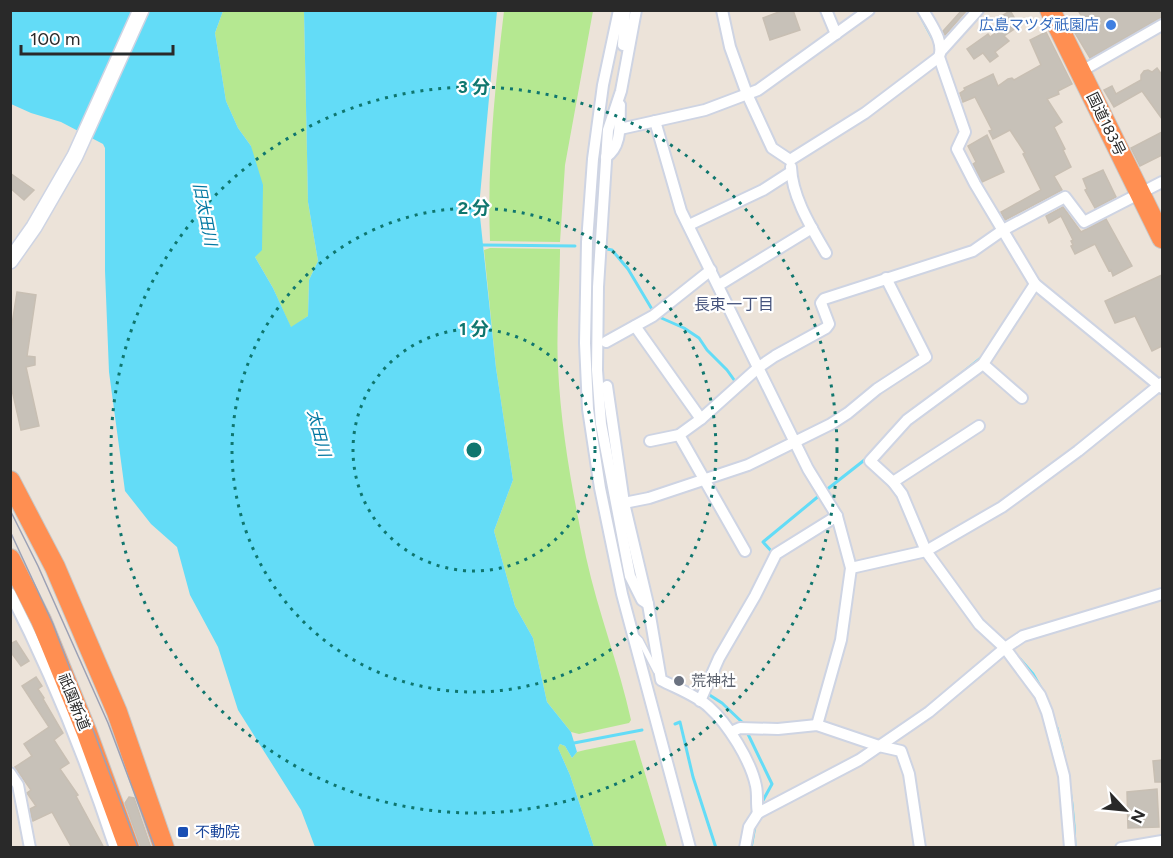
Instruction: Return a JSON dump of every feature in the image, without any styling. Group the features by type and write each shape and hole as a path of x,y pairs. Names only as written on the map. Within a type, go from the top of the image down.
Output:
{"highway":[{"name":"国道183号","path":"1050,10 1162,238"},
{"path":"10,481 55,567 117,712 164,848"},
{"name":"祇園新道","path":"10,559 33,621 129,848"},
{"path":"117,712 135,730 178,848"}],"street":[{"path":"10,261 58,187 83,140 141,10"},
{"path":"619,10 603,85 593,159 585,343 588,409 600,488 632,631 690,848"},
{"path":"606,157 613,152 620,129 625,10"},
{"path":"636,10 621,91 609,130 606,157 598,287 597,370 600,413 630,576 642,600 648,604"},
{"path":"637,37 643,10"},
{"path":"722,10 730,47 747,94 772,148 791,166 798,195 826,253"},
{"path":"826,10 836,34"},
{"path":"620,129 705,110 758,90 836,34 855,15 869,10"},
{"path":"851,568 926,550 1002,507 1078,451 1161,385 1035,284 975,184 957,149 965,132 940,54 938,38 923,10"},
{"path":"688,225 763,190 791,166 865,113 940,54 978,10"},
{"path":"1080,72 1162,25"},
{"path":"655,121 681,211 808,469 837,516 851,568 841,640 817,725"},
{"path":"650,441 679,435 701,419 759,367 826,328 829,324 821,303 824,299 973,251 1003,230 1065,197 1084,222 1162,182"},
{"path":"719,285 812,228"},
{"path":"606,342 653,316 711,270"},
{"path":"624,503 649,498 748,465 848,413 877,389 926,357 886,278"},
{"path":"1035,284 983,364 906,420 870,461 893,482 902,494 926,550 979,624 1005,648 1040,695 1047,712 1064,776 1070,848"},
{"path":"635,326 701,419"},
{"path":"983,364 1022,398"},
{"path":"607,386 624,503 648,604 661,680 709,707 731,732 752,772 757,788 755,802 758,813"},
{"path":"893,482 980,426"},
{"path":"679,435 745,551"},
{"path":"700,701 719,658 776,554 837,516"},
{"path":"10,593 33,621"},
{"path":"745,848 749,827 758,813 859,760 929,712 1005,648 1023,636 1162,594"},
{"path":"731,732 740,728 778,729 817,725 901,751 909,774 920,848"},
{"path":"92,764 115,848"},
{"path":"10,773 18,785 30,848"},
{"path":"1122,848 1162,841"}],"lane":[{"path":"632,631 640,640 661,680"}],"green space":[{"path":"223,11 304,11 308,202 318,261 309,280 308,316 291,328 273,288 255,257 251,146 238,128 226,101 215,33"},
{"path":"504,11 593,11 565,165 560,242 490,241 491,154"},
{"path":"490,248 560,249 558,352 565,439 586,557 626,699 631,720 629,723 579,734 571,732 547,702 533,638 515,606 494,531 513,480 496,368 484,250"},
{"path":"635,740 667,847 594,847 570,775 558,748 560,744 565,746 572,758 577,752"}],"water":[{"path":"11,11 223,11 215,33 226,101 238,128 251,146 263,185 262,250 255,257 273,288 291,327 308,316 309,280 318,261 308,202 304,11 497,11 479,207 496,368 513,480 494,531 515,606 533,638 547,702 571,732 577,752 572,758 565,746 560,744 558,748 570,775 594,847 315,847 301,810 238,710 218,647 190,595 177,547 151,524 125,491 109,372 105,271 105,148 103,144 61,122 11,104"}],"building":[{"path":"784,10 793,10 800,30 770,40 763,18"},
{"path":"962,10 967,10 945,35 943,31"},
{"path":"1078,10 1162,10 1162,17 1090,58 1075,33 1087,26"},
{"path":"1011,12 1019,26 1004,36 1009,41 995,52 998,56 990,62 983,53 974,59 967,49 988,34 990,37 1002,28 997,19"},
{"path":"1046,32 1072,84 1058,91 1059,94 1047,99 1062,122 1054,127 1071,167 1054,176 1062,190 1005,220 1001,212 1041,190 1023,154 1025,153 1010,130 993,139 989,131 992,130 975,97 963,102 960,93 965,90 964,88 993,74 998,86 1008,79 1014,80 1041,65 1030,40"},
{"path":"1157,68 1162,75 1162,119 1142,91 1114,107 1104,90 1112,86 1116,94 1141,80 1144,71 1152,72"},
{"path":"1162,132 1162,155 1140,166 1131,148"},
{"path":"987,135 1004,172 982,182 973,164 976,162 968,146"},
{"path":"1103,170 1116,197 1095,208 1085,190 1087,189 1083,179"},
{"path":"10,173 34,190 24,200 10,188"},
{"path":"1063,207 1081,232 1106,219 1132,266 1113,276 1095,244 1075,254 1071,246 1073,240 1061,216 1049,223 1046,216"},
{"path":"1162,275 1162,346 1152,351 1135,316 1115,323 1105,301"},
{"path":"17,292 36,295 27,356 35,357 35,365 26,367 39,426 21,430 10,381 10,337"},
{"path":"16,641 29,661 21,666 10,651 10,644"},
{"path":"36,677 42,686 38,689 63,733 54,740 69,763 60,769 78,795 76,796 104,848 72,848 52,812 33,821 30,809 36,806 27,793 31,790 15,767 32,756 24,744 49,727 22,686"},
{"path":"1162,760 1162,782 1155,782 1153,761"},
{"path":"1157,789 1159,827 1128,828 1127,792"},
{"path":"129,797 134,798 151,848 141,848 125,803"}],"waterway":[{"path":"918,11 934,41"},
{"path":"481,245 575,246"},
{"path":"607,249 612,250 628,269 653,311"},
{"path":"996,335 1019,300"},
{"path":"659,317 684,328 699,338 737,384"},
{"path":"956,378 981,358"},
{"path":"825,491 867,458"},
{"path":"774,554 763,542 820,495"},
{"path":"1020,659 1041,688"},
{"path":"708,694 722,703 744,724"},
{"path":"675,724 680,722 693,777 716,848"},
{"path":"1057,728 1070,787 1075,847"},
{"path":"574,743 642,730"},
{"path":"747,732 772,784 761,804"},
{"path":"751,848 755,826"}],"tram line":[{"path":"10,510 38,566 108,723 155,848"},
{"path":"10,531 53,624 138,848"}],"place":[{"name":"広島マツダ祇園店","path":"1111,25"},
{"name":"荒神社","path":"679,681"},
{"name":"不動院","path":"183,832"}],"district":[{"name":"長束一丁目","path":"734,304"}],"water label":[{"name":"旧太田川","path":"205,214"},
{"name":"太田川","path":"319,433"}]}
